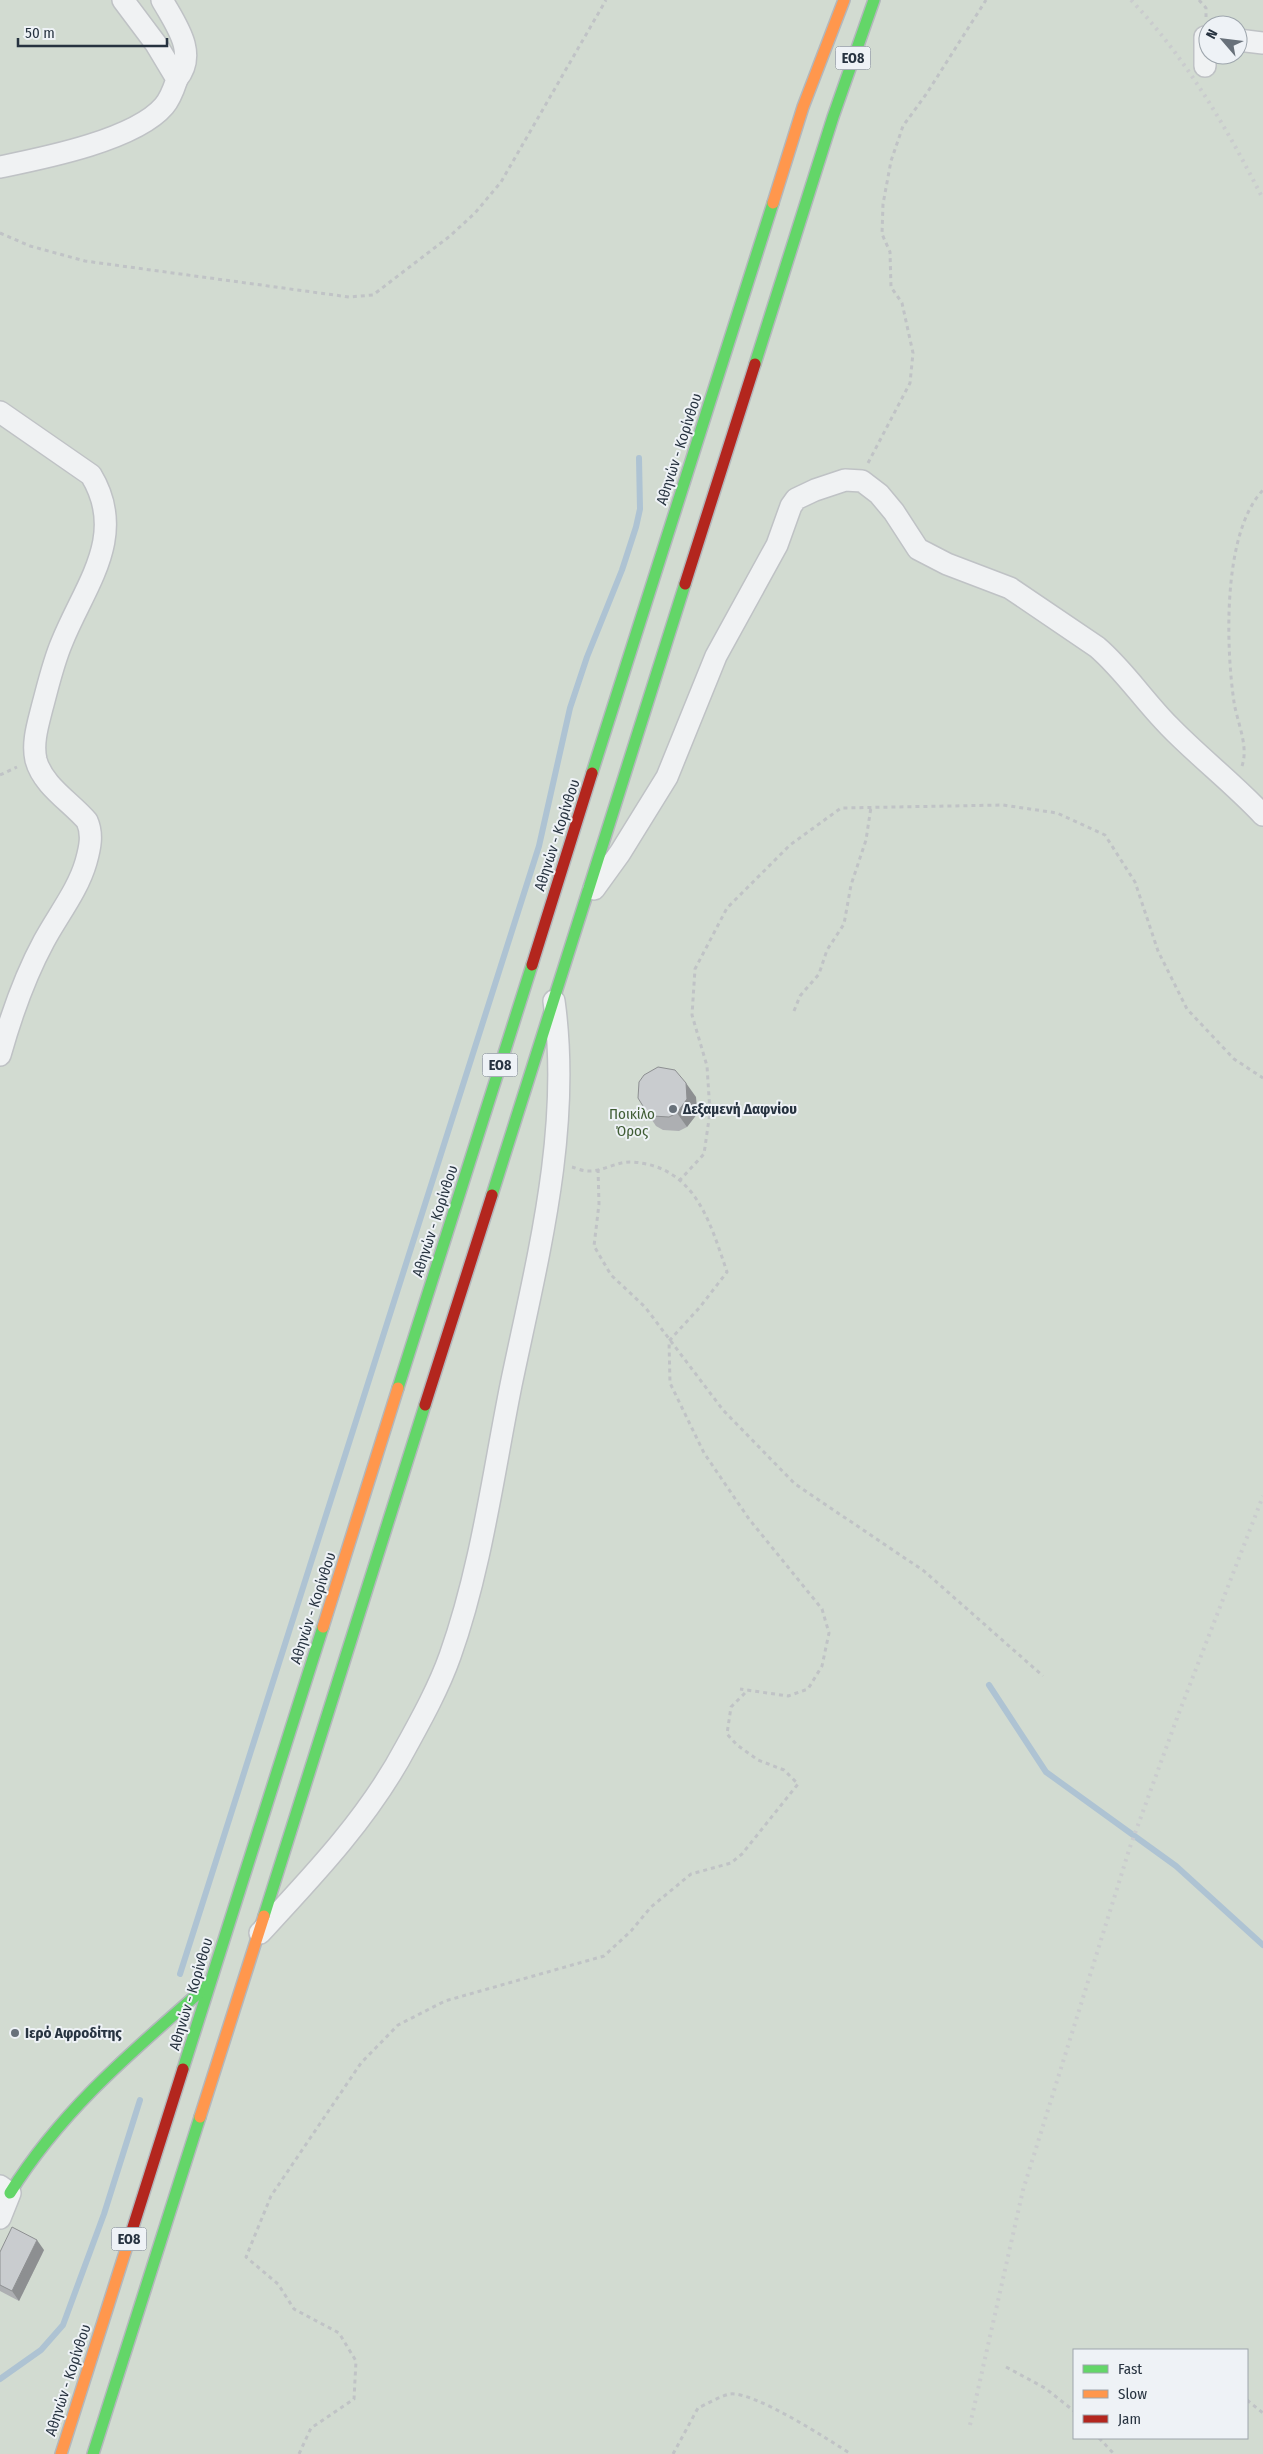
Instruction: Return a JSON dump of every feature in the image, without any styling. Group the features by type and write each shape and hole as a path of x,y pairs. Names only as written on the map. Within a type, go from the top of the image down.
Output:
{"highway":[{"name":"Αθηνών - Κορίνθου","path":"61,2454 800,116 844,0"},
{"name":"ΕΟ8","path":"93,2454 833,117 874,0"},
{"path":"5,2190 39,2148 92,2089 209,1984"}],"street":[{"path":"123,0 156,44 177,78"},
{"path":"0,167 92,145 133,128 164,106 172,93 177,78 185,68 187,53 179,30 162,0"},
{"path":"1248,41 1263,43"},
{"path":"0,412 91,475 101,490 106,507 106,542 61,643 40,717 35,742 36,759 43,775 87,821 91,830 90,842 81,874 43,942 24,984 0,1055"},
{"path":"584,903 620,853 667,777 716,656 777,545 790,506 796,499 815,490 845,480 862,481 879,494 894,512 918,549 947,564 1010,588 1097,647 1110,658 1169,726 1263,815"},
{"path":"256,1937 316,1872 381,1789 406,1748 450,1658 474,1577 554,1162 559,1065 558,1031 554,998"},
{"path":"0,2218 5,2190"}],"path":[{"path":"0,233 30,246 85,261 349,296 373,295 450,236 475,213 501,182 606,0"},
{"path":"862,481 873,451 910,383 913,353 902,303 891,288 890,252 882,234 883,204 891,161 903,126 927,93 986,0"},
{"path":"1199,0 1206,8 1206,15"},
{"path":"1233,785 1244,763 1244,747 1236,716 1229,662 1228,644 1233,573 1239,538 1249,514 1263,490"},
{"path":"679,1181 704,1154 710,1112 707,1066 692,1016 695,968 727,908 790,845 841,808 1003,805 1057,813 1105,835 1135,882 1158,951 1187,1009 1234,1059 1263,1078"},
{"path":"794,1011 800,996 819,974 827,950 844,924 851,886 866,840 871,807"},
{"path":"554,1162 587,1171 631,1162 666,1170 696,1195 713,1232 727,1272 700,1307 669,1340 670,1382 704,1453 748,1518 822,1609 829,1633 822,1666 808,1689 788,1696 740,1688"},
{"path":"598,1169 599,1204 594,1246 611,1275 645,1307 723,1410 795,1484 924,1571 1043,1676"},
{"path":"299,2454 312,2428 354,2399 356,2361 339,2333 294,2309 278,2284 246,2256 271,2196 361,2063 398,2025 445,2002 604,1956 631,1931 651,1907 691,1874 731,1863 742,1854 798,1784 784,1770 758,1760 737,1746 727,1734 731,1707 748,1690"},
{"path":"1006,2367 1045,2388 1073,2410"},
{"path":"673,2454 698,2408 731,2394 761,2404 808,2427 851,2454"},
{"path":"1248,2401 1263,2413"},
{"path":"1100,2439 1114,2454"}],"green space":[{"name":"Ποικίλο Όρος","path":"0,0 1263,0 1263,2454 0,2454"}],"building":[{"path":"658,1067 675,1070 686,1083 687,1099 677,1113 669,1117 653,1116 646,1111 638,1098 639,1082 644,1075"},
{"path":"12,2227 37,2240 12,2291 0,2285 0,2252"}],"waterway":[{"path":"180,1974 539,846 570,708 587,657 622,570 636,527 640,509 639,458"},
{"path":"989,1685 1046,1772 1176,1866 1263,1945"},
{"path":"0,2379 41,2350 63,2325 104,2214 140,2100"}],"railway":[{"path":"1131,0 1170,46 1204,95 1235,146 1263,199"},
{"path":"970,2425 1023,2190 1130,1847 1177,1718 1263,1496"}],"traffic: fast":[{"path":"755,364 833,117 874,0"},
{"path":"592,773 773,203"},
{"path":"492,1195 685,584"},
{"path":"398,1388 532,965"},
{"path":"264,1916 425,1405"},
{"path":"183,2069 323,1627"},
{"path":"10,2193 31,2162 77,2107 127,2056 209,1984"},
{"path":"93,2454 200,2117"}],"traffic: slow":[{"path":"773,203 803,107 844,0"},
{"path":"323,1627 398,1388"},
{"path":"200,2117 264,1916"},
{"path":"61,2454 128,2243"}],"traffic: jam":[{"path":"685,584 755,364"},
{"path":"532,965 592,773"},
{"path":"425,1405 492,1195"},
{"path":"128,2243 183,2069"}],"place":[{"name":"Δεξαμενή Δαφνίου","path":"673,1109"},
{"name":"Ιερό Αφροδίτης","path":"15,2033"}]}
